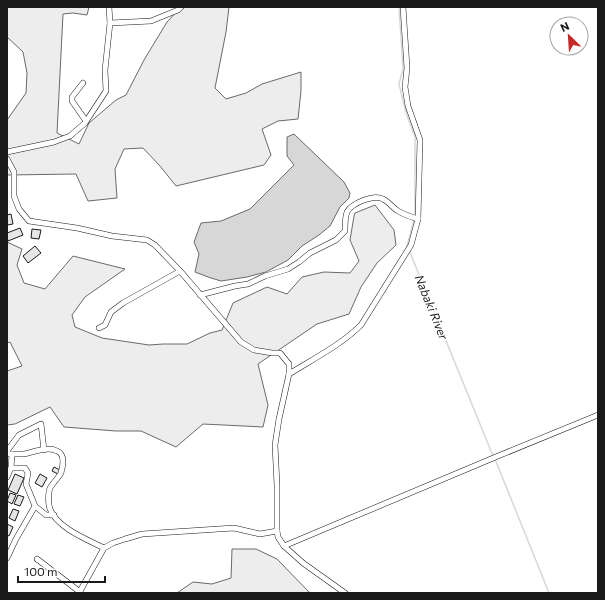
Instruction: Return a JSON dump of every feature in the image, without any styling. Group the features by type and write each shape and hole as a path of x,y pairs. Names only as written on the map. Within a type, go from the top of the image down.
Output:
{"street":[{"path":"7,152 54,142 70,136 86,121 106,91 105,70 110,23 109,7"},
{"path":"110,23 151,21 178,10 181,7"},
{"path":"289,374 355,331 411,246 418,219 420,140 408,106 405,87 407,68 403,7"},
{"path":"83,83 72,97 72,101 86,121"},
{"path":"7,159 14,172 14,196 18,209 29,221 76,228 112,236 147,240 155,245 180,271 241,342 254,350 280,354 289,364 289,374 275,445 278,537 284,546 303,563 345,593"},
{"path":"200,295 248,284 265,276 288,269 310,253 336,240 345,231 346,214 350,208 371,198 376,197 383,199 399,212 408,217 418,219"},
{"path":"99,328 106,325 111,312 180,271"},
{"path":"284,546 598,415"},
{"path":"7,477 11,468 9,453 19,435 41,424 44,450"},
{"path":"9,453 24,454 51,449 57,450 62,455 63,459 61,472 50,489 50,509 61,523 79,536 104,548"},
{"path":"11,468 25,468 28,473 26,484 36,506 46,515 54,515"},
{"path":"7,558 16,539 36,506"},
{"path":"37,559 80,593 104,548 113,543 142,534 234,528 260,534 277,531"}],"shaded area":[{"path":"7,7 89,7 87,15 73,13 63,14 57,133 79,144 89,123 116,100 126,95 144,60 167,22 181,7 229,7 226,32 215,88 226,99 246,93 262,84 301,72 301,91 298,119 278,121 262,129 271,155 264,165 176,186 143,148 124,149 115,169 117,198 88,201 76,174 7,175 7,120 26,93 27,73 23,52 7,37"},
{"path":"294,134 344,182 350,193 349,198 340,207 330,226 302,246 288,260 266,272 221,281 195,272 199,254 194,242 201,223 221,221 250,209 294,165 287,156 287,137"},
{"path":"375,205 394,230 396,245 377,263 361,287 349,314 317,324 258,364 268,405 263,427 203,424 176,447 141,431 116,431 64,427 50,407 15,424 7,425 7,371 22,366 10,342 7,343 7,242 22,249 17,265 24,283 45,289 73,256 125,269 85,297 72,315 75,327 102,338 149,345 187,344 210,333 222,330 233,303 267,287 287,294 302,277 324,272 350,273 359,261 350,240 355,213"},
{"path":"232,549 256,549 277,559 310,593 177,593 193,582 212,584 231,578"}],"building":[{"path":"11,214 13,224 7,225 7,215"},
{"path":"20,228 23,235 8,241 7,233"},
{"path":"32,229 41,230 39,239 31,238"},
{"path":"35,246 41,253 28,263 23,256"},
{"path":"54,467 60,470 58,474 52,471"},
{"path":"15,474 24,478 17,494 8,490"},
{"path":"40,474 47,478 42,487 35,483"},
{"path":"10,493 16,495 12,504 7,501"},
{"path":"18,495 24,497 20,506 14,504"},
{"path":"13,509 19,511 15,521 9,518"},
{"path":"7,524 13,527 9,536 7,535"}],"waterway":[{"name":"Nabaki River","path":"399,7 403,69 399,84 406,113 415,137 415,216"},
{"name":"Nabaki River","path":"407,247 414,220"},
{"name":"Nabaki River","path":"409,250 493,456"},
{"name":"Nabaki River","path":"495,459 549,593"}]}
